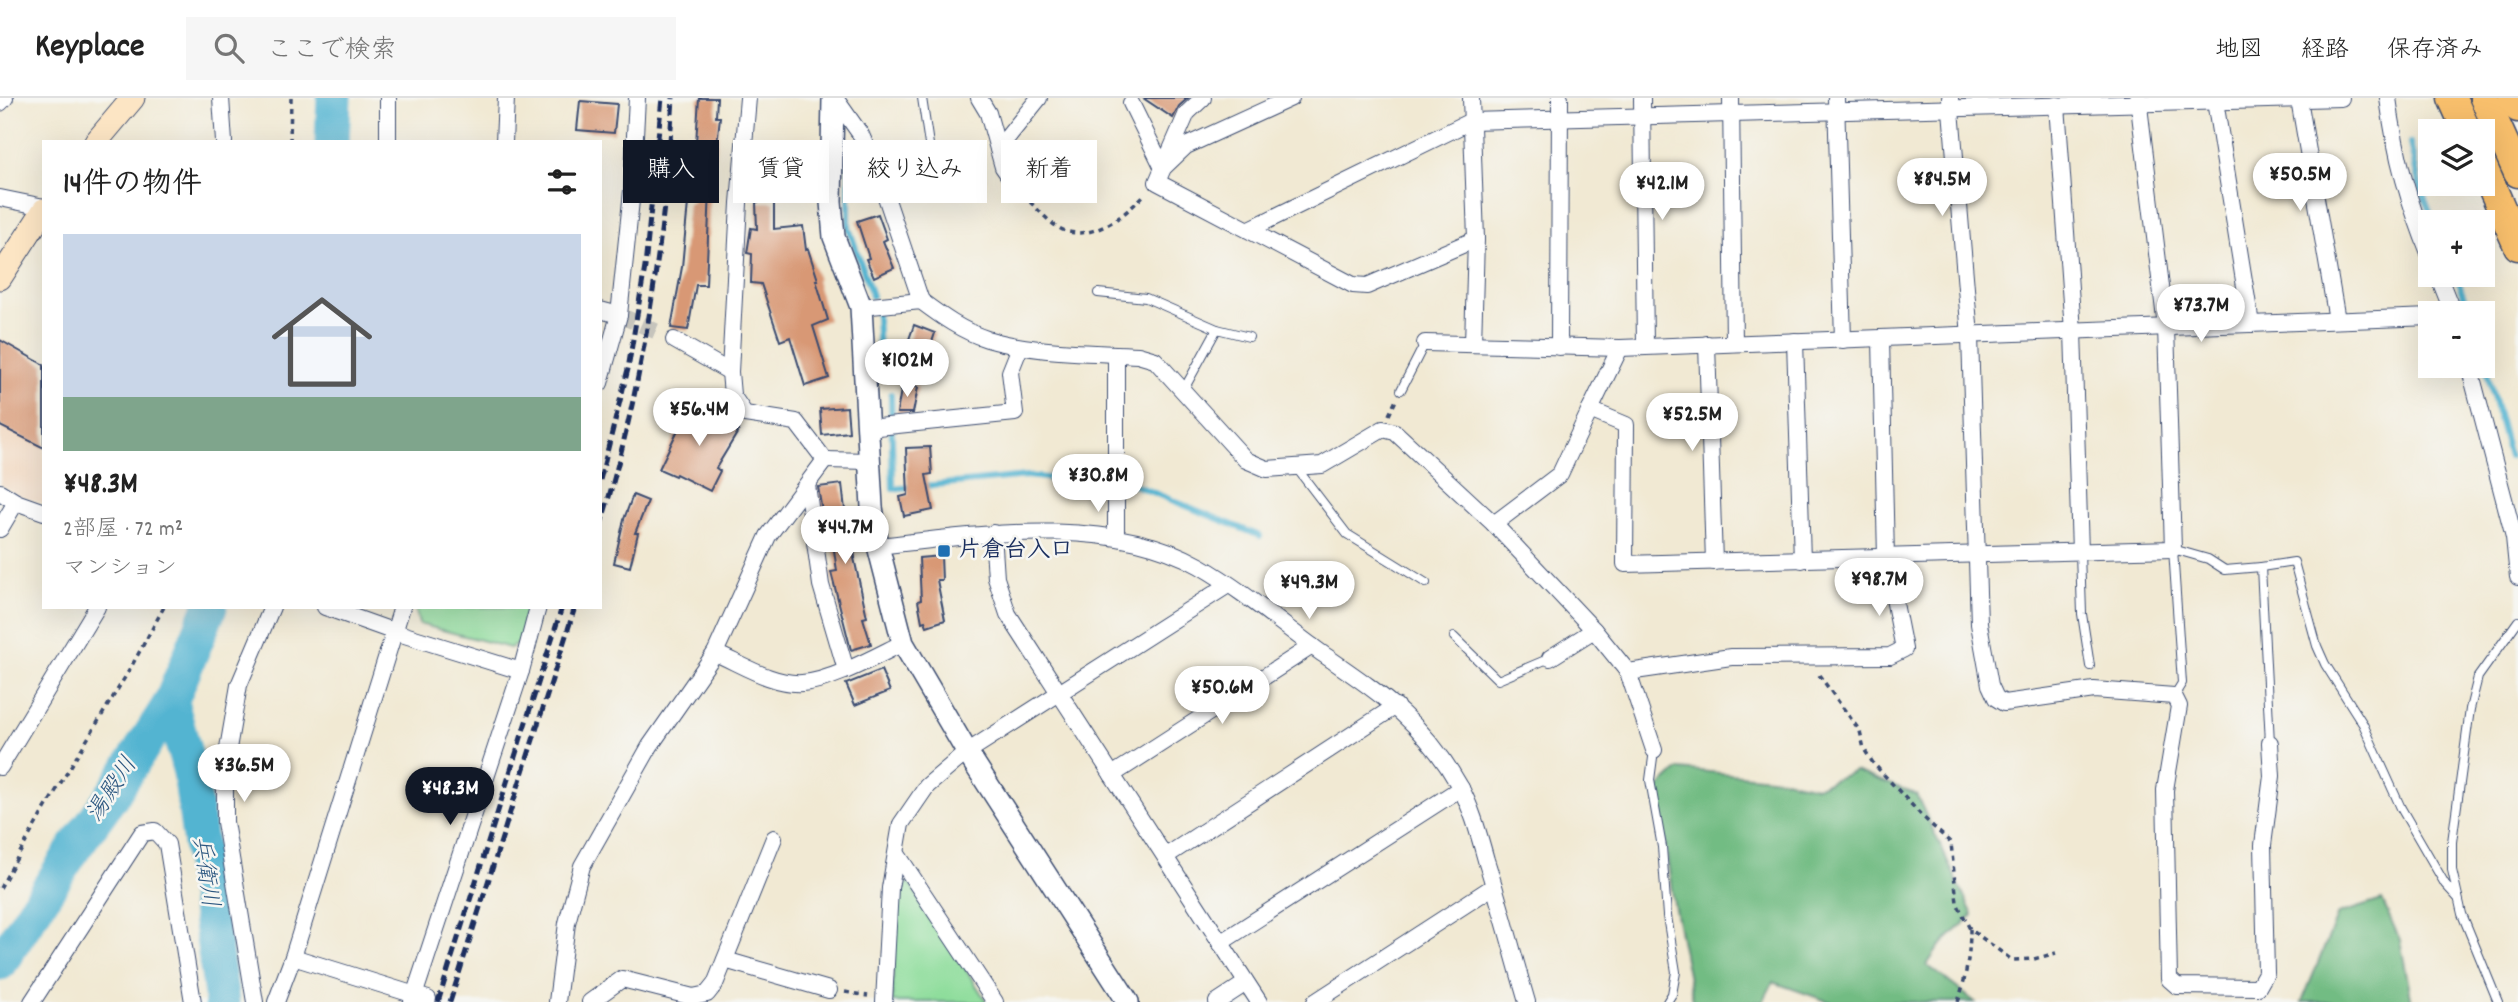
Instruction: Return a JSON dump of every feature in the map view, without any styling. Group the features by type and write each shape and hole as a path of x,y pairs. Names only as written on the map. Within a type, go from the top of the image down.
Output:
{"highway":[{"path":"2452,98 2462,119"},
{"path":"2484,98 2518,173"},
{"path":"2513,98 2518,108"},
{"path":"2495,194 2518,246"}],"main road":[{"path":"98,140 133,98"},
{"path":"0,278 42,212"}],"street":[{"path":"0,103 5,98"},
{"path":"221,98 224,140"},
{"path":"387,98 388,140"},
{"path":"504,140 506,98"},
{"path":"602,376 619,315 632,191 637,98"},
{"path":"748,98 730,372 732,395 745,414 796,422 825,460"},
{"path":"834,98 860,135 877,173 920,301 963,329 1020,347 1138,355 1155,360 1246,460 1267,469 1322,465 1383,429 1395,432 1494,524 1594,629 1628,672 1654,750"},
{"path":"834,98 831,202 834,237 861,307 874,427 870,461 872,507 878,546 903,643 967,752 1128,1002"},
{"path":"979,98 988,113 1001,160"},
{"path":"998,149 1039,98"},
{"path":"1160,175 1187,113 1203,98"},
{"path":"1160,175 1186,146 1291,98"},
{"path":"1471,98 1476,239 1473,344"},
{"path":"1559,347 1560,98"},
{"path":"1642,98 1645,346"},
{"path":"1250,229 1471,121 1642,117 1731,106 1950,103 2057,105 2341,98"},
{"path":"2388,98 2400,172 2418,225"},
{"path":"2299,99 2337,320"},
{"path":"1590,410 1626,425 1625,564 2173,549 2166,327 2137,101"},
{"path":"2215,101 2251,324"},
{"path":"1131,103 1160,175 1250,229 1353,285 1367,286 1476,239"},
{"path":"1950,103 1970,336 1979,624 1990,685 1996,698 2004,703 2092,679 2174,696 2179,706 2165,790 2169,979 2177,986 2258,987 2266,973 2263,845 2272,776 2270,743"},
{"path":"1836,104 1843,340"},
{"path":"2057,105 2073,331 2080,552"},
{"path":"1731,106 1734,343"},
{"path":"0,198 42,208"},
{"path":"861,307 920,301"},
{"path":"602,311 619,315"},
{"path":"1425,343 1620,348 2418,317"},
{"path":"1628,672 1731,657 1890,656 1905,649 1886,558 1881,339"},
{"path":"674,340 730,372"},
{"path":"1795,341 1802,560"},
{"path":"1707,344 1714,562"},
{"path":"874,427 1016,413 1010,372 1020,347"},
{"path":"1494,524 1560,474 1620,348"},
{"path":"1116,354 1116,537"},
{"path":"2473,378 2511,494 2518,577"},
{"path":"825,460 870,461"},
{"path":"557,1002 567,923 582,866 650,746 715,653 768,536 825,460"},
{"path":"807,485 821,584 846,670"},
{"path":"0,492 16,502 42,511"},
{"path":"0,529 16,502"},
{"path":"878,546 993,533 1064,532 1116,537 1173,554 1199,565 1228,584 1395,706 1434,745 1461,788 1494,886 1524,1001"},
{"path":"993,533 996,578 1008,614 1259,1002"},
{"path":"884,1000 890,888 901,824 927,786 967,752 1228,584"},
{"path":"1,763 96,609"},
{"path":"255,1002 225,822 225,766 239,685 271,609"},
{"path":"330,609 521,671"},
{"path":"276,1002 293,957 401,609"},
{"path":"293,957 418,998 521,671 537,609"},
{"path":"1550,658 1594,629"},
{"path":"715,653 773,678 802,683 846,670 903,643"},
{"path":"1112,775 1312,646"},
{"path":"1166,856 1395,706"},
{"path":"1220,943 1461,788"},
{"path":"32,1002 142,833 155,831 167,844 193,1002"},
{"path":"590,1002 622,979 693,997 707,995 715,984 774,838"},
{"path":"897,853 995,1002"},
{"path":"1315,1002 1494,886"},
{"path":"725,960 829,990"},
{"path":"1217,1002 1247,983"}],"lane":[{"path":"922,98 928,140"},
{"path":"1098,293 1146,298 1217,329 1249,337"},
{"path":"1183,391 1217,329"},
{"path":"1401,390 1425,343"},
{"path":"1294,466 1348,534 1426,583"},
{"path":"2174,696 2182,683 2173,549 2208,559 2225,570 2294,562 2317,646 2325,664 2363,724 2401,808 2445,884 2457,897"},
{"path":"2080,552 2082,614 2092,679"},
{"path":"2261,567 2270,743"},
{"path":"2498,1002 2462,915 2452,870 2452,842 2470,709 2478,677 2518,621"},
{"path":"1454,637 1498,680 1550,658"},
{"path":"1654,750 1650,780 1662,847 1667,916 1676,972 1672,994 1667,1002"}],"path":[{"path":"290,140 291,98"},
{"path":"1032,203 1051,222 1068,232 1084,232 1103,227 1121,216 1160,175"},
{"path":"1383,429 1401,390"},
{"path":"0,888 163,609"},
{"path":"1805,656 1860,731 1864,748 1873,763 1951,843 1956,904 1970,929 2012,960 2034,959 2056,953"},
{"path":"1958,1002 1970,954 1970,929"},
{"path":"829,990 884,1000"}],"shaded area":[{"path":"1,339 42,362 42,503 18,495 0,484"}],"green space":[{"path":"415,609 529,609 519,643 510,648 419,624"},
{"path":"1679,769 1781,779 1816,787 1855,771 1916,794 1973,915 1939,947 1927,965 1975,1002 1830,1002 1773,982 1763,1002 1693,1000 1674,904 1657,789"},
{"path":"909,882 987,1002 892,1002 896,891"},
{"path":"2382,900 2400,940 2412,1002 2302,1002 2338,914"}],"building":[{"path":"699,98 717,98 716,117 720,117 717,140 696,140"},
{"path":"1143,98 1188,98 1179,106 1173,118"},
{"path":"580,101 617,104 614,133 577,130"},
{"path":"688,203 709,203 706,285 696,285 688,330 671,328 682,267"},
{"path":"756,203 774,203 774,229 803,226 806,250 808,249 818,280 828,320 813,326 829,378 805,386 790,337 780,341 761,284 751,283 752,254 747,253 751,228 757,229"},
{"path":"878,214 887,239 883,241 894,268 874,277 866,259 869,258 857,221"},
{"path":"914,325 935,333 918,375 899,368"},
{"path":"0,340 42,364 42,447 0,426"},
{"path":"902,384 918,387 913,413 897,413"},
{"path":"691,403 739,430 716,468 720,471 710,491 676,474 675,476 659,469"},
{"path":"847,407 849,432 822,435 820,409"},
{"path":"930,447 932,474 926,475 933,510 904,516 900,497 908,495 906,448"},
{"path":"842,484 867,617 863,618 871,644 851,650 831,572 837,571 831,529 825,530 818,487"},
{"path":"633,495 648,501 635,533 638,533 630,567 614,563 624,519"},
{"path":"941,556 942,580 937,580 945,620 927,626 925,621 922,622 918,601 921,600 919,558"},
{"path":"881,670 890,691 855,705 846,684"}],"waterway":[{"name":"湯殿川","path":"332,140 334,98"},
{"path":"2410,143 2419,184 2429,210"},
{"path":"849,203 849,228 872,296"},
{"path":"2460,287 2465,301"},
{"path":"877,315 880,373"},
{"path":"2489,378 2509,456"},
{"path":"891,394 893,489 1027,476 1101,484 1132,484 1260,536"},
{"name":"湯殿川","path":"0,963 171,702 209,609"},
{"name":"兵衛川","path":"171,702 190,772 222,1002"}],"tunnel":[{"path":"619,315 660,333"}],"railway":[{"path":"602,472 628,369 645,267 662,98"},
{"path":"602,520 628,422 649,315 664,207 673,98"},
{"path":"438,1002 561,609"},
{"path":"450,1002 574,609"}],"place":[{"name":"片倉台入口","path":"944,551"}]}
